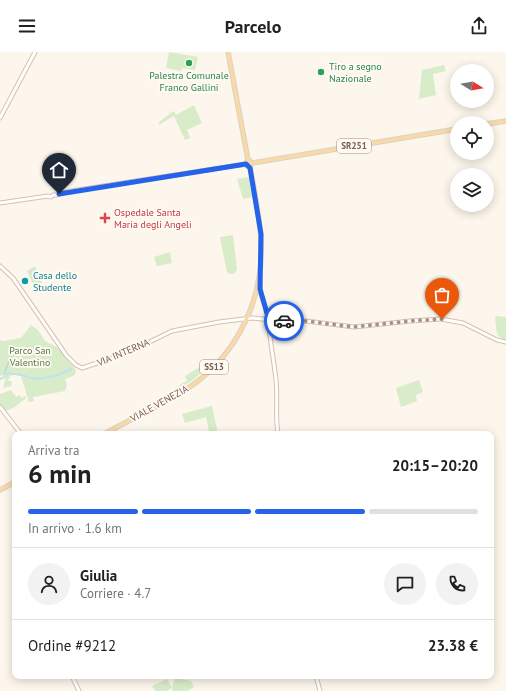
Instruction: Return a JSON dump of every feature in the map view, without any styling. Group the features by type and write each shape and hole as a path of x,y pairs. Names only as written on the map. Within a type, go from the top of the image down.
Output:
{"main road":[{"name":"VIALE VENEZIA","path":"110,431 182,392 198,381 226,353 244,325 255,298 260,272 261,234 228,52"},
{"path":"494,123 506,121"},
{"name":"SR251","path":"249,163 450,130"},
{"path":"2,489 12,484"}],"street":[{"path":"0,118 35,52"},
{"path":"0,203 48,196 51,196 52,199 54,199 59,194 249,163"},
{"name":"VIA INTERNA","path":"0,266 13,278 66,355 76,365 83,368 125,354 172,331 204,324 247,319 262,319"},
{"path":"260,272 260,289 269,322 269,334 276,382 276,422 278,431"},
{"path":"267,314 262,319 269,322 306,321 354,327 430,319 453,321 463,323 494,339 506,342"},
{"path":"238,320 244,325"},
{"path":"0,407 19,431"},
{"path":"73,679 79,691"},
{"path":"317,679 320,691"}],"green space":[{"path":"169,52 198,57 195,70 182,68 181,71 166,68"},
{"path":"444,65 446,71 433,74 436,95 419,99 422,70"},
{"path":"194,105 202,123 187,130 190,138 185,140 174,116 159,125 159,122 172,112 174,111 176,115"},
{"path":"249,177 252,197 243,199 237,179"},
{"path":"233,235 237,269 235,273 231,274 227,273 220,237"},
{"path":"170,252 172,263 157,266 154,257"},
{"path":"35,266 42,283 34,288 27,271"},
{"path":"496,316 506,317 506,340 502,339 498,335 496,329"},
{"name":"Parco San Valentino","path":"31,325 38,330 45,341 58,348 76,370 75,375 65,379 67,384 65,391 33,397 34,401 29,402 21,376 16,374 10,376 8,381 12,381 11,386 3,388 7,374 0,376 0,340 3,341 21,338"},
{"path":"208,362 210,365 193,380 180,388 179,385 187,381 185,376"},
{"path":"419,380 423,392 416,395 417,401 401,407 396,388"},
{"path":"11,390 16,397 20,395 21,398 26,396 26,398 15,407 6,411 0,404 0,394"},
{"path":"212,406 217,431 209,431 206,417 185,423 182,414"},
{"path":"167,679 172,688 167,691 155,691 152,686"},
{"path":"175,679 191,681 194,687 187,691 173,691 172,688"}],"waterway":[{"path":"4,375 10,358 10,351"},
{"path":"0,379 5,377 8,373 36,379 55,376 71,369"}],"way so far":[{"path":"284,321 306,321 354,327 442,319"}],"place":[{"name":"Palestra Comunale Franco Gallini","path":"189,63"},
{"name":"Tiro a segno Nazionale","path":"321,72"},
{"name":"Ospedale Santa Maria degli Angeli","path":"105,218"},
{"name":"Casa dello Studente","path":"25,281"}],"route":[{"path":"59,194 246,164 247,166 250,166 261,234 262,247 260,291 269,320 271,322 284,321"}]}
